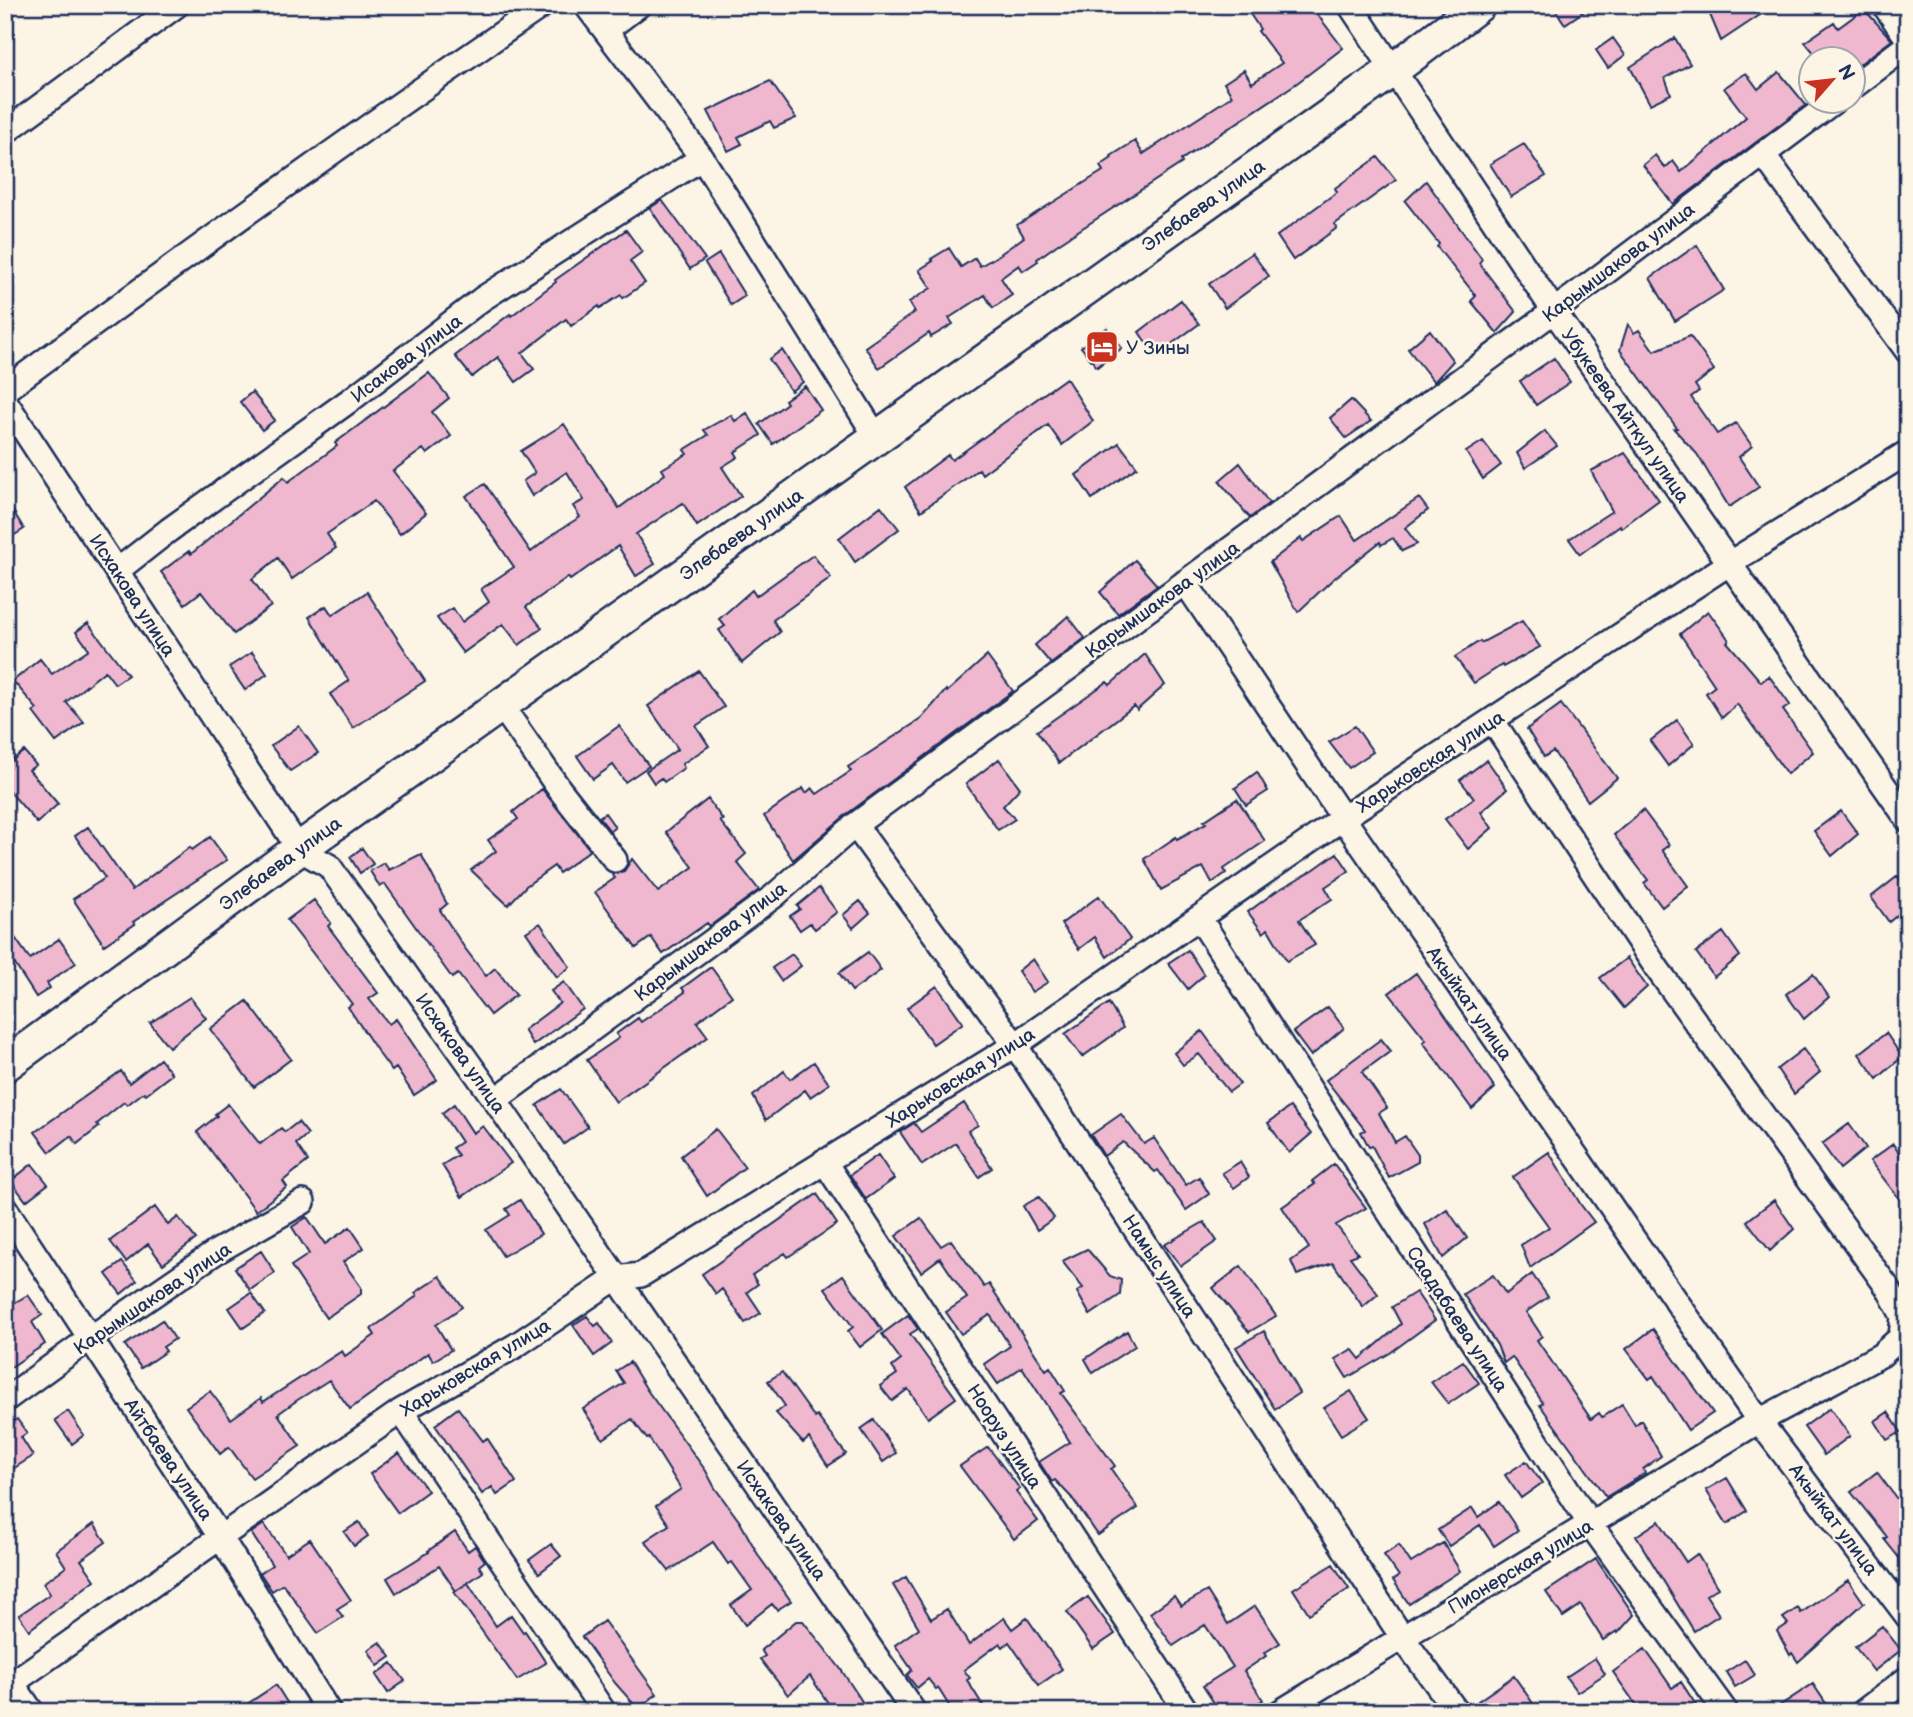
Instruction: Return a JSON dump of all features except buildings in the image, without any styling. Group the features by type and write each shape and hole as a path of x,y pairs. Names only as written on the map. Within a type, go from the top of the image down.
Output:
{"street":[{"path":"5,132 177,5"},
{"path":"5,390 143,286 356,133 543,5"},
{"path":"586,5 702,158 877,438"},
{"path":"606,30 639,5"},
{"name":"Убукеева Айткул улица","path":"1350,5 1553,311 1908,820"},
{"name":"Элебаева улица","path":"5,1065 299,849 1393,70 1479,5"},
{"path":"1884,5 1908,39"},
{"path":"1868,75 1908,45"},
{"name":"Карымшакова улица","path":"495,1100 774,896 855,825 1813,116"},
{"path":"1763,154 1908,352"},
{"name":"Исакова улица","path":"118,570 169,530 353,398 482,299 702,158"},
{"name":"Исхакова улица","path":"5,401 299,849 329,866 495,1100 914,1712"},
{"name":"Харьковская улица","path":"8,1686 401,1411 514,1346 615,1278 641,1275 1015,1045 1343,818 1730,563 1908,452"},
{"name":"Акыйкат улица","path":"1185,582 1343,818 1759,1421 1908,1617"},
{"path":"501,705 560,790 615,860"},
{"path":"1492,720 1658,970 1888,1288 1903,1316 1901,1337 1881,1355 1759,1421"},
{"name":"Намыс улица","path":"855,825 1015,1045 1402,1637 1457,1712"},
{"name":"Саадабаева улица","path":"1200,919 1590,1524 1726,1712"},
{"name":"Нооруз улица","path":"824,1161 1187,1712"},
{"name":"Карымшакова улица","path":"5,1400 216,1252 303,1202"},
{"name":"Айтбаева улица","path":"5,1208 221,1538 329,1712"},
{"path":"401,1411 604,1712"},
{"name":"Пионерская улица","path":"1280,1712 1759,1421"},
{"path":"1863,1712 1908,1678"},
{"path":"8,1686 32,1712"}],"place":[{"name":"У Зины","path":"1102,347"}]}
